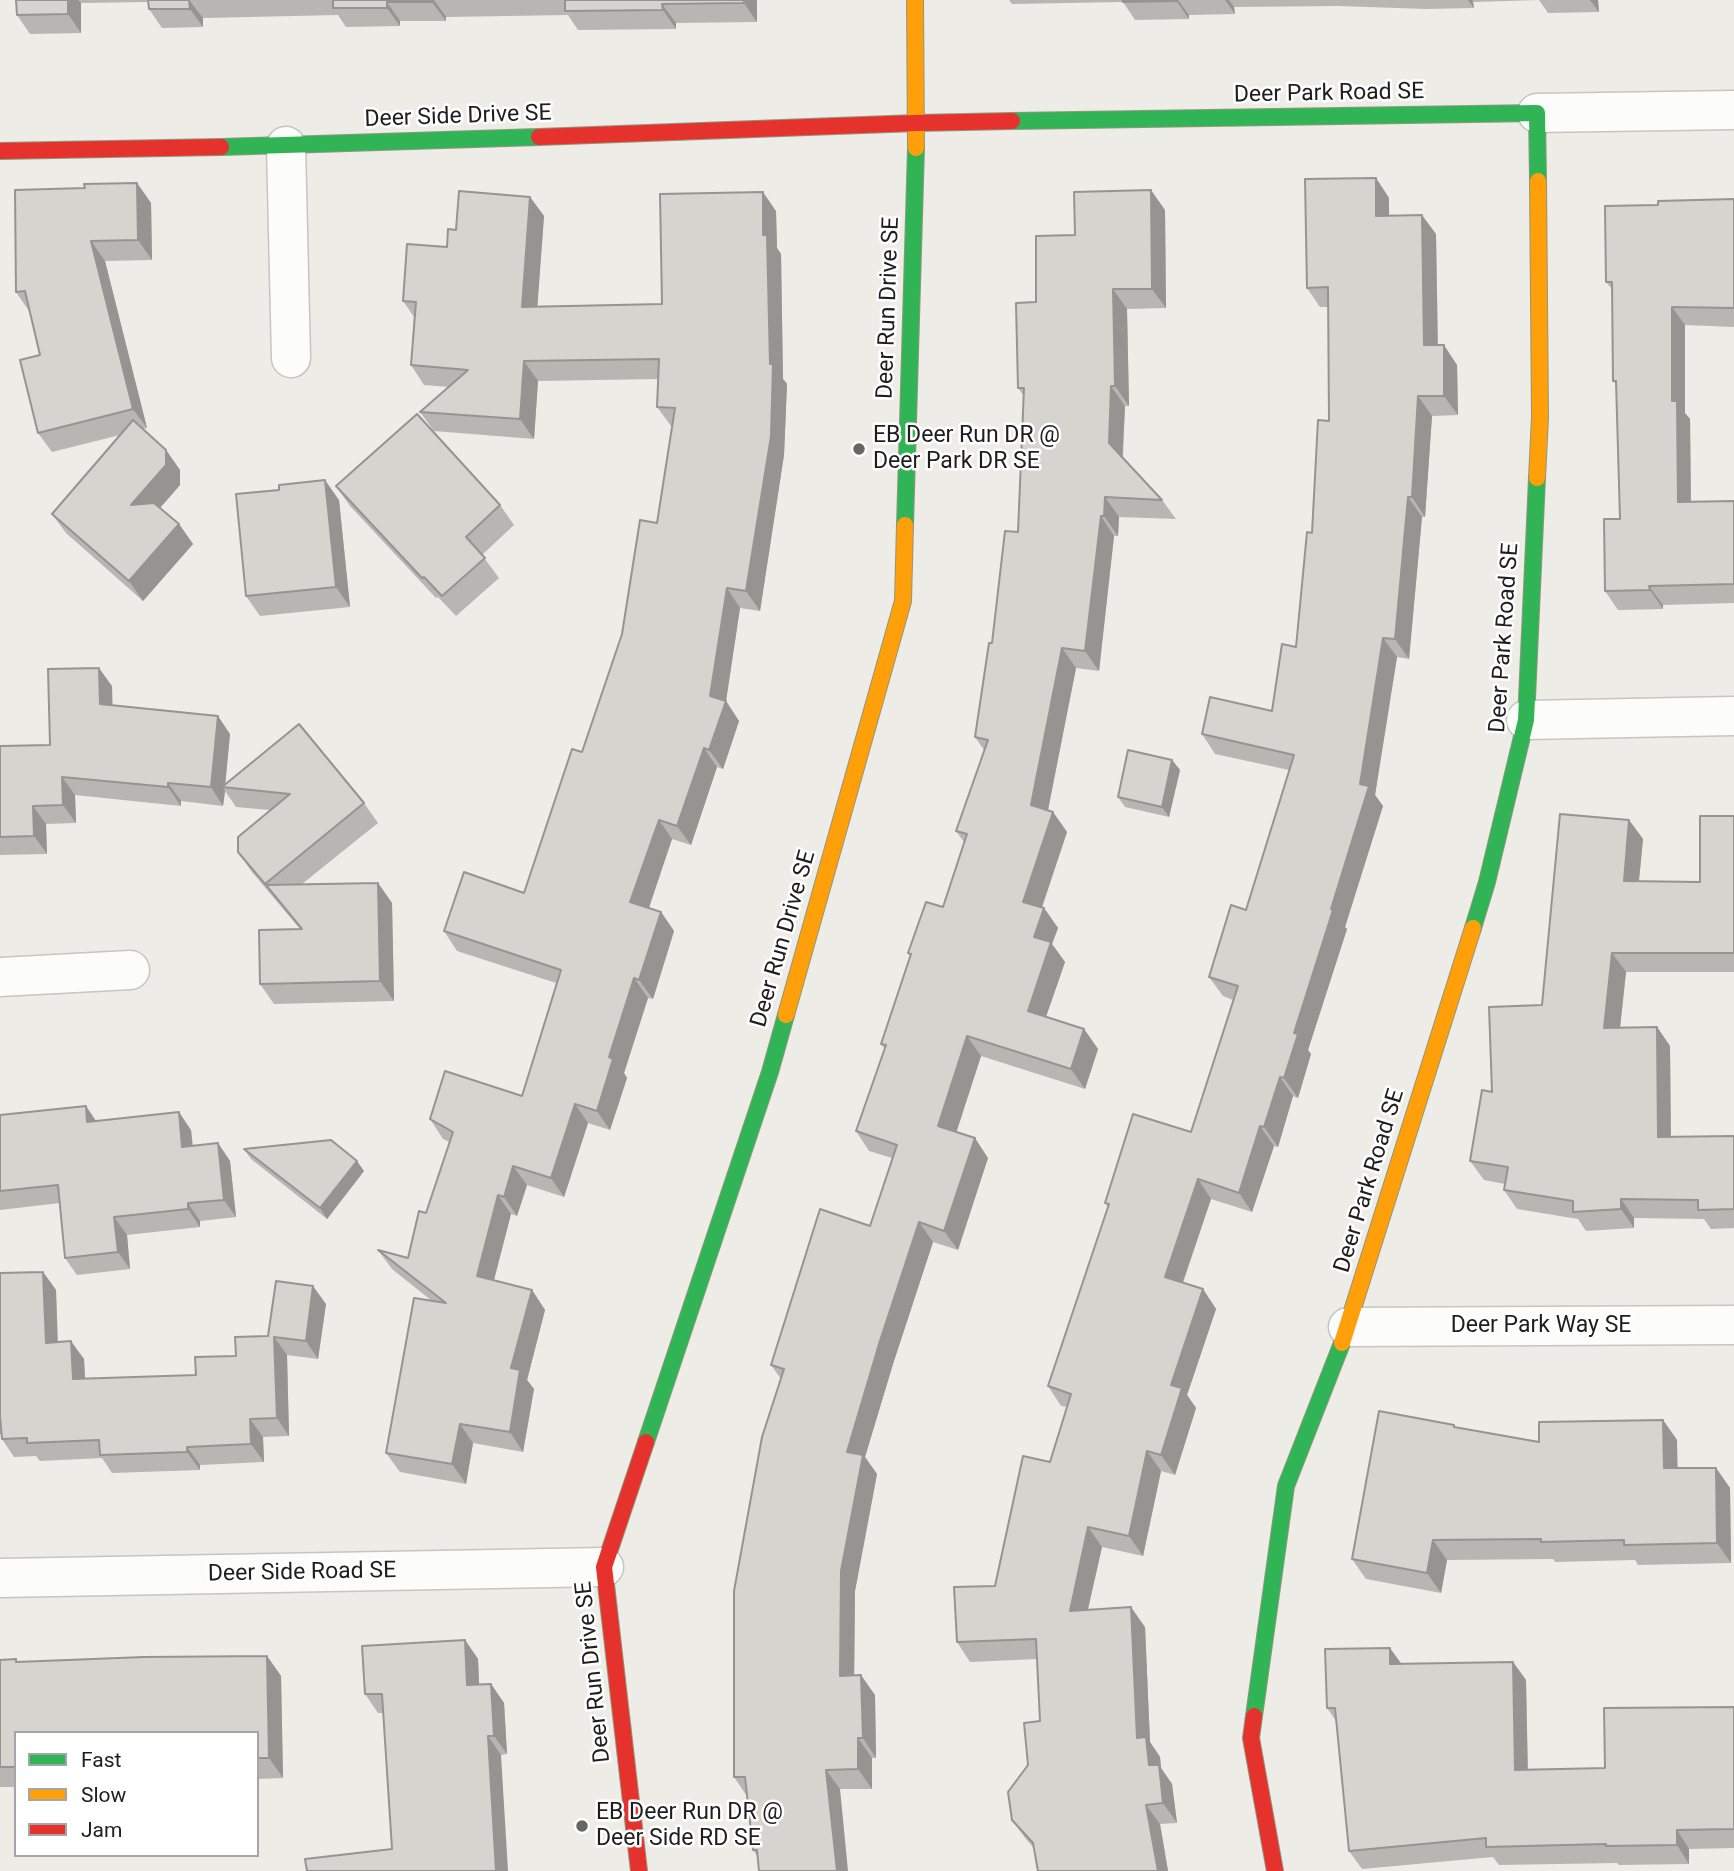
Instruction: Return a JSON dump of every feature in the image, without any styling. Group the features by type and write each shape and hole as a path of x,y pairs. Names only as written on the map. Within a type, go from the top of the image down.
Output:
{"street":[{"name":"Deer Run Drive SE","path":"639,1871 604,1567 770,1072 904,601 917,123 915,0"},
{"path":"1537,113 1734,110"},
{"name":"Deer Park Road SE","path":"917,123 1537,113 1540,417 1527,720 1487,882 1348,1327 1286,1486 1251,1738 1275,1871"},
{"name":"Deer Side Drive SE","path":"0,150 286,146 917,123"},
{"path":"286,146 291,358"},
{"path":"1527,720 1734,716"},
{"path":"0,977 130,970"},
{"name":"Deer Park Way SE","path":"1348,1327 1734,1325"},
{"name":"Deer Side Road SE","path":"0,1578 604,1567"}],"building":[{"path":"16,0 68,0 68,14 17,15"},
{"path":"148,0 189,0 190,9 149,9"},
{"path":"333,0 432,2 387,2 387,8 333,8"},
{"path":"565,0 744,0 744,3 662,4 663,10 565,11"},
{"path":"1176,0 1177,1 1123,2"},
{"path":"1376,178 1376,216 1422,215 1424,345 1444,345 1444,396 1418,396 1412,497 1408,497 1395,639 1383,638 1360,784 1369,786 1294,1033 1298,1034 1284,1078 1280,1077 1264,1127 1260,1126 1239,1193 1198,1179 1165,1277 1203,1289 1171,1385 1182,1388 1161,1455 1147,1451 1129,1536 1088,1527 1070,1611 1131,1607 1137,1738 1146,1737 1149,1765 1159,1765 1163,1803 1146,1805 1158,1871 1038,1871 1033,1843 1012,1820 1008,1792 1028,1765 1024,1723 1040,1721 1036,1639 957,1642 954,1587 995,1586 1023,1456 1050,1462 1071,1394 1048,1386 1109,1204 1105,1203 1133,1114 1191,1132 1238,986 1209,977 1231,905 1246,910 1294,755 1202,734 1210,697 1272,711 1282,644 1296,647 1307,532 1312,533 1318,420 1329,421 1328,287 1307,288 1305,179"},
{"path":"137,183 138,240 91,241 133,409 38,433 20,360 40,355 25,291 16,292 15,190"},
{"path":"1151,190 1152,289 1113,289 1115,386 1111,386 1109,443 1162,500 1105,497 1085,651 1062,648 1031,805 1053,812 1023,902 1044,908 1034,937 1051,942 1028,1011 1084,1029 1071,1069 967,1036 938,1126 975,1138 944,1231 919,1222 847,1452 863,1455 841,1571 840,1676 861,1675 863,1738 858,1738 858,1769 826,1770 837,1871 759,1871 757,1850 753,1850 745,1777 734,1777 734,1591 762,1437 784,1369 771,1365 820,1209 870,1226 897,1145 856,1131 886,1045 881,1044 926,902 943,907 967,834 956,831 988,740 975,737 989,643 992,643 1005,531 1018,532 1024,388 1018,388 1016,303 1036,302 1036,236 1075,235 1074,192"},
{"path":"459,191 530,197 522,307 662,304 660,194 763,192 763,235 767,235 770,364 773,364 771,436 746,591 727,588 710,696 726,701 709,750 704,748 677,826 659,820 630,902 661,912 639,980 634,978 609,1057 613,1059 597,1111 575,1104 551,1178 513,1166 504,1197 498,1195 477,1276 532,1290 511,1368 520,1370 510,1432 460,1424 452,1464 386,1453 414,1298 446,1303 378,1250 408,1258 419,1211 426,1213 453,1132 430,1119 445,1071 522,1096 561,970 444,931 464,872 524,893 572,749 582,752 622,634 640,520 657,523 675,408 657,407 659,359 524,361 520,419 420,412 468,370 411,365 416,302 403,301 407,244 447,247 448,229 456,230"},
{"path":"1734,199 1734,308 1672,307 1672,401 1677,401 1678,502 1734,501 1734,584 1649,586 1650,590 1605,591 1604,519 1620,519 1616,381 1613,381 1612,282 1606,282 1605,206 1658,205 1658,201"},
{"path":"417,414 500,505 466,537 485,558 442,596 336,486"},
{"path":"133,420 166,450 166,465 131,505 154,503 179,524 129,581 52,514"},
{"path":"325,480 336,587 246,596 236,494 279,490 279,485"},
{"path":"99,668 100,704 218,716 211,787 168,783 168,787 62,777 63,805 33,806 34,836 0,837 0,746 50,745 48,669"},
{"path":"299,724 364,803 265,884 238,852 238,837 290,794 222,787"},
{"path":"1128,750 1172,760 1162,807 1118,797"},
{"path":"1560,814 1629,820 1624,881 1700,882 1700,816 1734,816 1734,953 1612,953 1604,1028 1657,1027 1658,1137 1734,1136 1734,1209 1698,1210 1698,1200 1621,1199 1621,1209 1573,1212 1573,1201 1504,1190 1508,1167 1470,1161 1482,1090 1492,1092 1489,1007 1542,1005"},
{"path":"378,883 380,981 260,984 259,930 302,929 266,885"},
{"path":"86,1106 87,1122 179,1112 182,1147 218,1143 224,1200 188,1203 188,1209 114,1217 118,1252 65,1258 58,1185 0,1191 0,1115"},
{"path":"331,1140 357,1161 320,1208 244,1149"},
{"path":"43,1272 46,1343 71,1341 73,1379 196,1375 195,1357 236,1356 235,1337 268,1336 276,1281 313,1286 306,1341 274,1337 277,1418 250,1419 251,1444 187,1447 187,1452 100,1455 99,1440 27,1443 27,1438 2,1439 0,1273"},
{"path":"1379,1411 1539,1442 1539,1422 1663,1420 1664,1468 1716,1468 1717,1543 1624,1545 1624,1540 1433,1540 1427,1573 1352,1559"},
{"path":"465,1640 467,1685 491,1684 494,1736 488,1736 496,1871 307,1871 305,1859 392,1849 382,1694 365,1694 362,1646"},
{"path":"1390,1648 1390,1664 1513,1662 1515,1770 1605,1768 1604,1708 1734,1707 1734,1829 1677,1830 1677,1845 1486,1847 1486,1838 1349,1851 1335,1708 1327,1708 1325,1649"},
{"path":"267,1656 269,1758 259,1758 259,1731 14,1731 14,1767 0,1767 0,1660 16,1659 16,1662"}],"traffic: fast":[{"path":"1012,121 1537,113 1538,181"},
{"path":"221,147 539,137"},
{"path":"905,525 916,148"},
{"path":"1473,928 1487,882 1526,720 1537,478"},
{"path":"646,1442 770,1072 786,1015"},
{"path":"1254,1716 1286,1486 1342,1343"}],"traffic: slow":[{"path":"915,0 916,148"},
{"path":"1537,478 1540,417 1538,181"},
{"path":"786,1015 903,601 905,525"},
{"path":"1342,1343 1473,928"}],"traffic: jam":[{"path":"539,137 1012,121"},
{"path":"0,151 221,147"},
{"path":"639,1871 604,1567 646,1442"},
{"path":"1254,1716 1251,1738 1275,1871"}],"place":[{"name":"EB Deer Run DR @ Deer Park DR SE","path":"859,449"},
{"name":"EB Deer Run DR @ Deer Side RD SE","path":"582,1826"}]}
